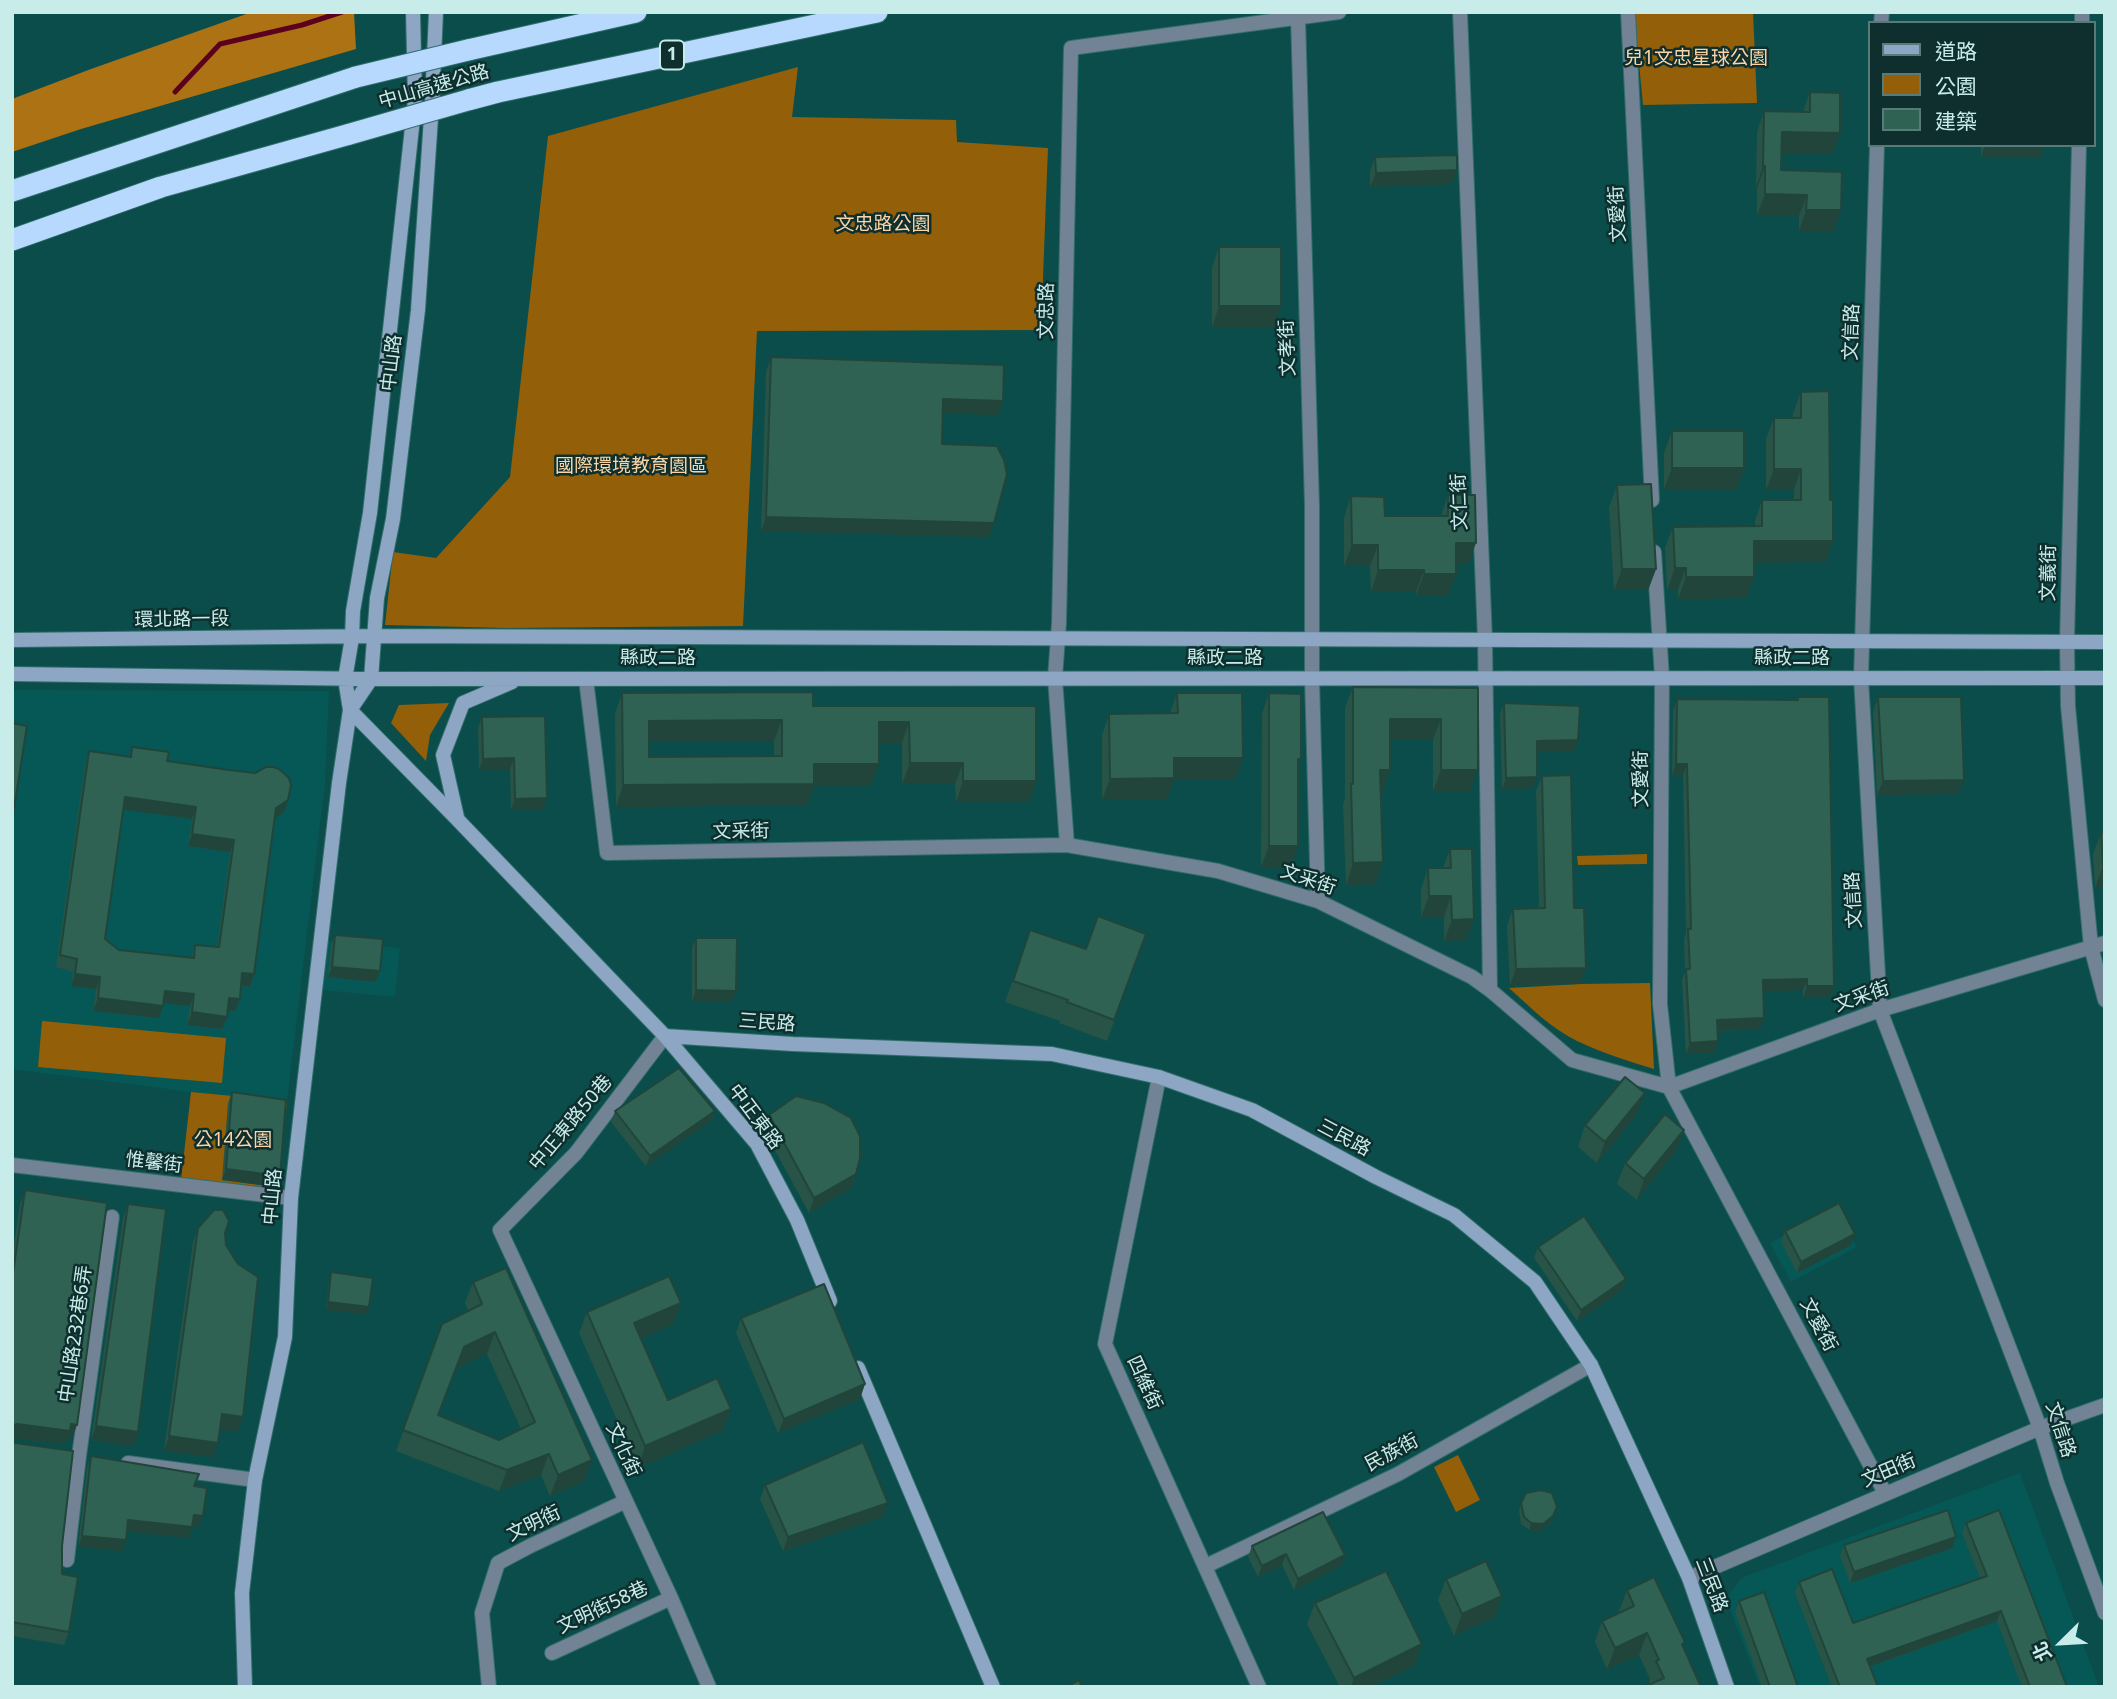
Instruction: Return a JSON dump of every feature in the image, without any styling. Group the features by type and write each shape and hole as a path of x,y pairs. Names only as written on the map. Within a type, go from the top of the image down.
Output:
{"highway":[{"name":"中山高速公路","path":"12,191 356,77 636,12"},
{"name":"中山高速公路","path":"12,240 160,187 498,92 877,12"}],"street":[{"name":"中山路","path":"245,1687 242,1593 255,1480 285,1337 291,1198 339,783 350,710 345,679 352,638 353,611 370,513 415,100 413,12"},
{"name":"中山路","path":"350,710 370,679 377,598 393,519 418,310 436,12"},
{"name":"文忠路","path":"1067,845 1055,678 1059,638 1071,48 1339,12"},
{"name":"文仁街","path":"1460,12 1485,640 1490,990"},
{"name":"文愛街","path":"1628,12 1652,513"},
{"name":"文孝街","path":"1298,17 1318,901"},
{"name":"文信路","path":"1877,147 1861,678 1880,1010 2040,1428 2057,1483 2105,1613"},
{"name":"文義街","path":"2079,147 2067,678 2069,720 2105,1000"},
{"name":"文愛街","path":"1654,541 1662,678 1660,1004 1669,1087 1885,1493"},
{"name":"縣政二路","path":"352,638 2105,642"},
{"name":"環北路一段","path":"12,640 352,638"},
{"path":"12,674 345,679"},
{"name":"縣政二路","path":"345,679 2105,678"},
{"path":"457,818 443,755 463,703 520,679"},
{"name":"文采街","path":"586,679 607,853 1067,845 1218,871 1318,901 1472,977 1572,1060 1669,1087 1880,1010 2098,945"},
{"name":"中正東路","path":"350,710 665,1035 757,1144 797,1220 834,1309"},
{"name":"三民路","path":"665,1035 793,1044 1052,1054 1159,1077 1252,1110 1454,1215 1535,1282 1591,1365 1689,1578 1727,1687"},
{"name":"中正東路50巷","path":"500,1230 576,1153 665,1035"},
{"name":"四維街","path":"1159,1077 1105,1344 1259,1687"},
{"name":"惟馨街","path":"12,1164 291,1198"},
{"name":"中山路232巷6弄","path":"67,1560 78,1456 112,1217"},
{"name":"文化街","path":"500,1230 671,1598 709,1687"},
{"path":"854,1360 993,1687"},
{"name":"民族街","path":"1206,1566 1398,1474 1591,1365"},
{"name":"文田街","path":"1689,1578 2040,1428 2105,1405"},
{"path":"118,1461 255,1480"},
{"name":"文明街","path":"489,1687 482,1613 498,1563 626,1501"},
{"name":"文明街58巷","path":"552,1653 671,1598"}],"shaded area":[{"path":"252,12 354,12 356,49 81,129 12,152 12,99"},
{"path":"12,690 329,691 325,783 287,1101 191,1092 12,1069"},
{"path":"327,941 400,948 395,997 322,990"},
{"path":"1836,1208 1857,1247 1791,1282 1770,1243"},
{"path":"2020,1473 2099,1687 1760,1687 1726,1599 1741,1578"}],"green space":[{"name":"兒1文忠星球公園","path":"1634,12 1753,12 1757,103 1643,105"},
{"name":"國際環境教育園區","path":"798,67 792,117 956,120 957,142 1048,148 1041,330 757,331 743,626 506,628 385,625 393,552 436,558 510,477 548,136"},
{"path":"449,703 430,735 426,761 391,723 399,705"},
{"path":"1647,854 1647,864 1578,865 1577,856"},
{"path":"1650,983 1654,1069 1605,1053 1568,1036 1509,988 1580,984"},
{"path":"42,1021 226,1038 222,1083 38,1067"},
{"name":"公14公園","path":"191,1092 287,1101 278,1192 181,1180"},
{"path":"1458,1455 1480,1500 1456,1512 1434,1467"}],"building":[{"path":"1810,92 1840,93 1840,133 1782,132 1781,170 1842,172 1841,210 1806,210 1807,195 1765,194 1764,111 1810,112"},
{"path":"1457,155 1457,170 1376,173 1375,157"},
{"path":"1219,247 1281,247 1281,306 1219,306"},
{"path":"771,357 1004,365 1003,401 943,399 942,444 997,446 1004,460 1007,474 994,523 766,517"},
{"path":"1829,391 1833,541 1754,541 1754,577 1686,577 1686,568 1675,568 1673,527 1762,526 1762,500 1801,500 1801,469 1774,469 1774,418 1801,418 1801,392"},
{"path":"1672,431 1744,431 1744,468 1672,468"},
{"path":"1651,484 1656,569 1622,569 1617,485"},
{"path":"1448,495 1475,495 1476,543 1456,543 1456,574 1424,574 1424,570 1378,570 1378,545 1352,545 1351,496 1384,497 1385,516 1448,516"},
{"path":"1353,687 1478,688 1478,770 1441,770 1441,719 1390,719 1390,770 1380,770 1383,862 1353,863"},
{"path":"813,692 813,706 1036,706 1036,781 963,781 963,763 910,763 909,722 879,722 879,764 814,764 814,784 623,785 622,693","holes":["782,720 782,756 649,757 649,721"]},
{"path":"1177,693 1242,693 1243,758 1174,758 1174,778 1110,779 1109,714 1178,713"},
{"path":"1269,693 1301,694 1298,846 1269,846"},
{"path":"1798,697 1829,697 1834,986 1807,986 1807,979 1763,980 1764,1018 1717,1020 1718,1041 1690,1043 1686,969 1690,969 1688,929 1691,929 1687,764 1676,764 1677,699 1798,700"},
{"path":"1878,697 1961,697 1964,780 1883,781"},
{"path":"1504,703 1580,706 1578,740 1537,741 1537,777 1506,778"},
{"path":"545,716 547,798 515,799 514,758 483,759 482,717"},
{"path":"12,723 27,726 12,821"},
{"path":"132,747 169,752 167,761 229,770 255,773 266,767 273,767 289,778 291,785 288,800 276,808 254,974 242,973 240,999 229,998 227,1017 192,1012 194,994 165,991 163,1006 98,998 100,977 75,974 77,959 60,955 89,751 131,757","holes":["125,797 196,807 192,834 234,840 219,947 195,945 194,958 119,950 105,939"]},
{"path":"1571,775 1574,908 1584,908 1586,968 1516,969 1513,909 1545,908 1542,776"},
{"path":"2101,833 2105,833 2105,867 2103,866"},
{"path":"1450,849 1472,849 1474,919 1452,920 1451,896 1429,896 1428,868 1451,868"},
{"path":"1098,916 1146,934 1114,1020 1013,981 1030,930 1086,949"},
{"path":"335,935 383,939 380,971 332,967"},
{"path":"696,938 737,938 736,991 696,990"},
{"path":"679,1068 715,1111 650,1156 615,1111"},
{"path":"1625,1077 1645,1093 1605,1142 1585,1125"},
{"path":"232,1092 286,1100 280,1176 226,1169"},
{"path":"796,1096 824,1103 851,1118 860,1136 860,1158 856,1174 814,1198 769,1115"},
{"path":"1665,1114 1684,1130 1644,1179 1625,1163"},
{"path":"25,1190 107,1203 77,1425 71,1424 70,1431 17,1424 12,1426 12,1280"},
{"path":"1839,1203 1855,1234 1801,1262 1785,1231"},
{"path":"128,1204 166,1209 138,1432 96,1426"},
{"path":"214,1210 223,1210 229,1221 225,1233 226,1245 238,1264 258,1277 243,1417 222,1414 218,1443 169,1436 198,1228"},
{"path":"1584,1216 1626,1279 1581,1310 1538,1247"},
{"path":"506,1268 592,1460 558,1475 549,1454 507,1470 403,1430 442,1324 482,1304 473,1282","holes":["495,1332 535,1422 499,1440 438,1415 464,1347"]},
{"path":"331,1272 373,1278 369,1307 328,1302"},
{"path":"669,1276 681,1303 634,1323 668,1400 717,1378 731,1409 645,1446 587,1312"},
{"path":"824,1284 865,1384 784,1419 741,1318"},
{"path":"12,1442 73,1451 62,1546 62,1574 78,1577 69,1632 12,1622"},
{"path":"863,1442 888,1503 788,1537 765,1485"},
{"path":"91,1456 199,1474 194,1486 207,1488 203,1516 194,1515 192,1527 128,1520 126,1540 82,1536"},
{"path":"1541,1490 1552,1493 1557,1507 1553,1516 1543,1524 1531,1523 1524,1517 1521,1503 1526,1493"},
{"path":"1948,1510 1956,1537 1854,1572 1844,1545"},
{"path":"1999,1510 2067,1687 2030,1687 2001,1611 1867,1659 1878,1687 1840,1687 1799,1582 1832,1569 1853,1623 1987,1576 1966,1523"},
{"path":"1323,1512 1345,1555 1298,1579 1286,1554 1262,1566 1252,1546"},
{"path":"1486,1561 1502,1596 1462,1614 1446,1579"},
{"path":"1386,1571 1422,1644 1354,1678 1315,1603"},
{"path":"1654,1577 1685,1642 1682,1644 1701,1687 1644,1687 1664,1678 1647,1633 1615,1648 1602,1621 1634,1606 1627,1590"},
{"path":"1764,1592 1798,1687 1770,1687 1739,1601"},
{"path":"1079,1680 1082,1687 1066,1687"}],"waterway":[{"path":"175,92 220,44 302,25 342,12"}],"park label":[{"name":"文忠路公園","path":"883,225"}]}
